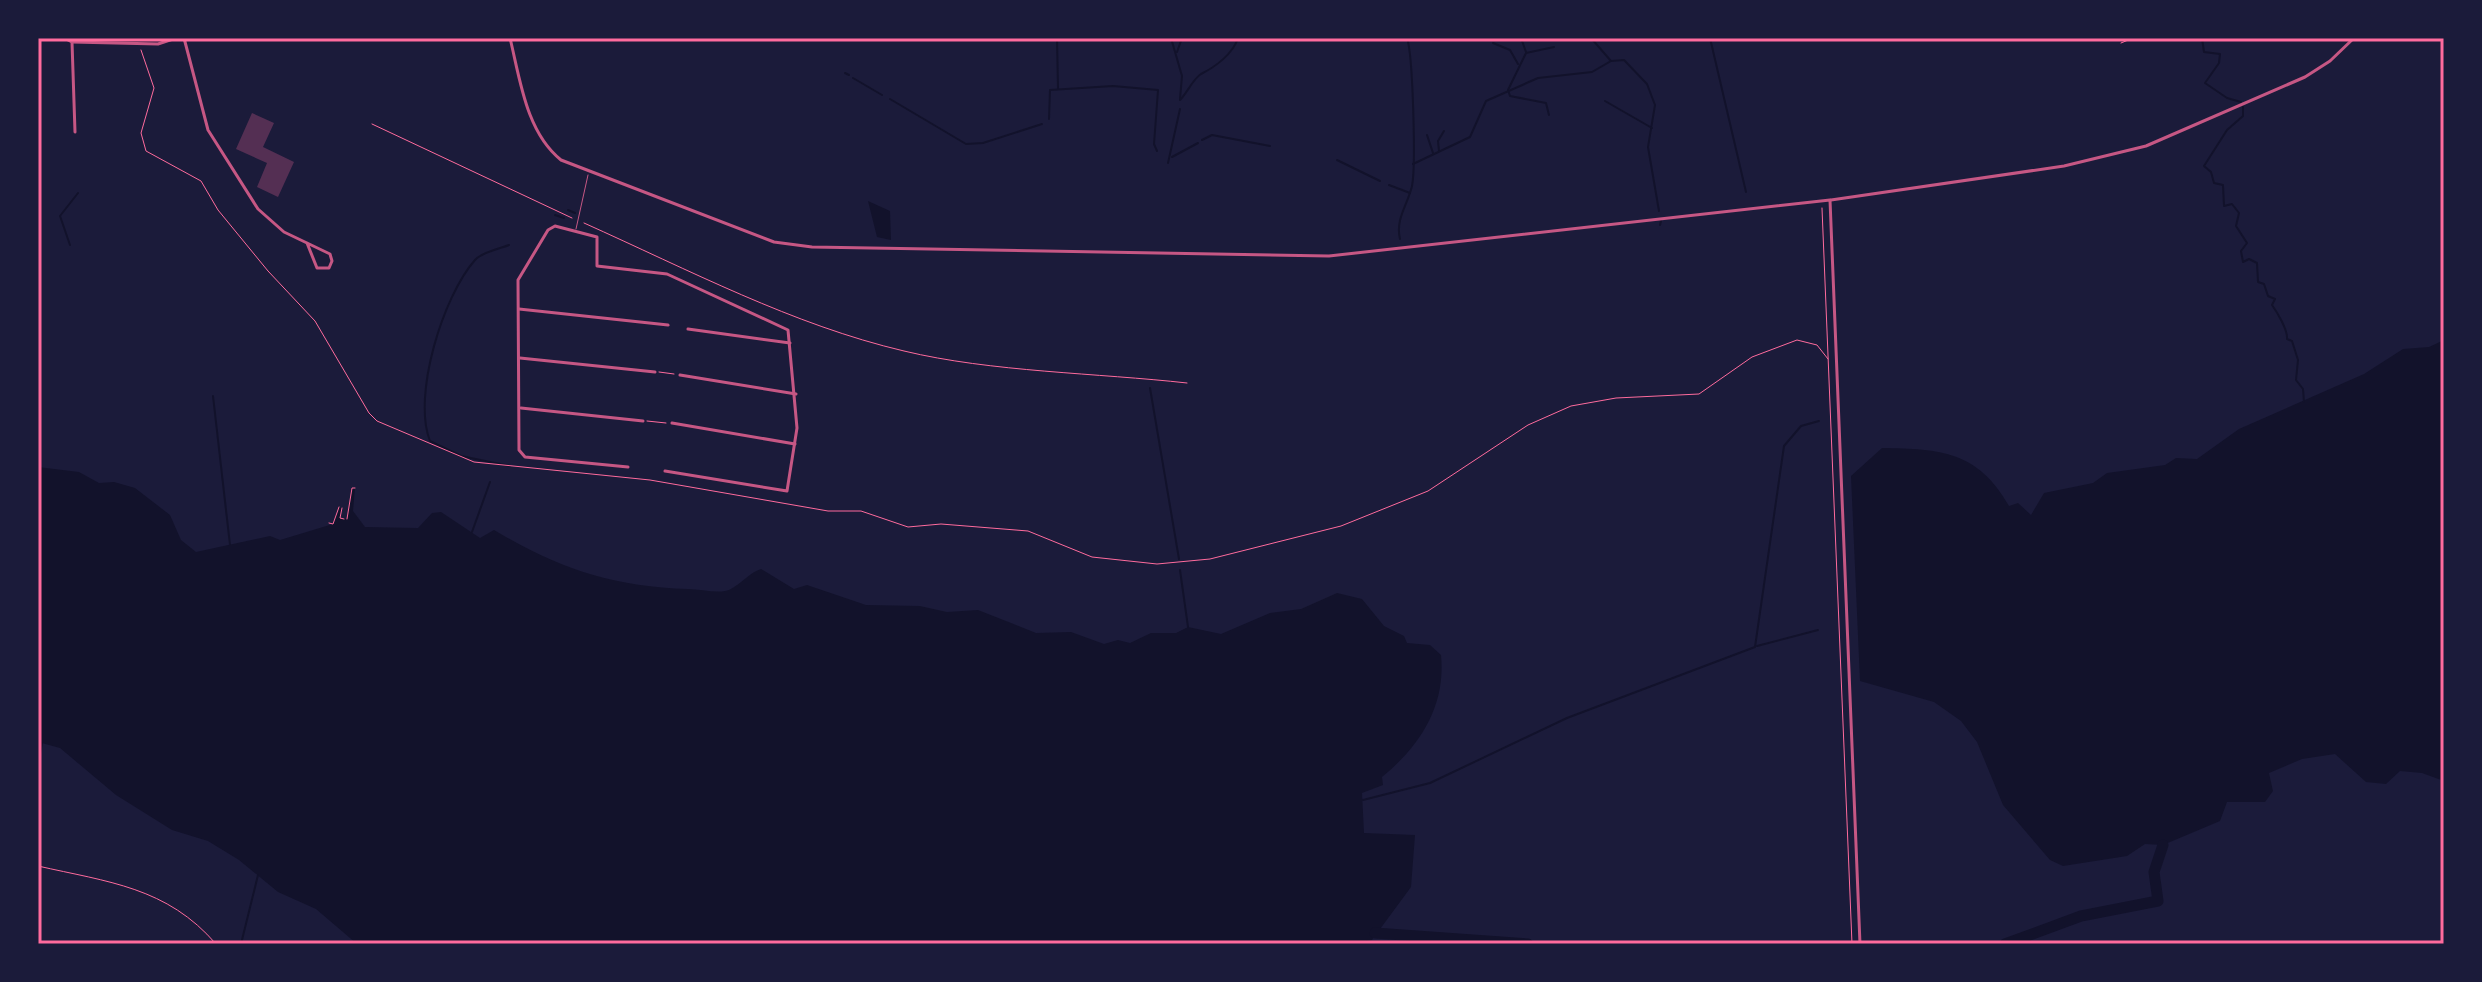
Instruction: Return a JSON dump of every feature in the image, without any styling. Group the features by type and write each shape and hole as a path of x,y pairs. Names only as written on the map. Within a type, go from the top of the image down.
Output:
{"street":[{"path":"64,38 72,42 138,44 158,44 176,38"},
{"path":"184,38 204,119 258,209 284,232 307,243 332,256 329,268 321,270 314,264 307,243"},
{"path":"510,38 540,138 561,160 774,242 812,247 1329,256 1830,200 2019,174 2111,156 2182,133 2311,74 2354,38"},
{"path":"72,42 75,132"},
{"path":"1830,200 1860,944"},
{"path":"628,467 521,455 518,280 548,230 555,226 576,229 597,237 597,266 667,274 786,328 796,394 795,444 787,491 665,471"},
{"path":"519,309 668,325"},
{"path":"688,329 790,343"},
{"path":"520,358 655,372"},
{"path":"680,375 796,394"},
{"path":"521,408 643,421"},
{"path":"672,423 795,444"}],"lane":[{"path":"576,229 588,172"}],"path":[{"path":"2121,43 2133,38"},
{"path":"138,44 154,82 141,133 146,151 201,181 218,210 268,271 315,321 369,413 377,421 474,462 650,480 828,511 861,511 908,527 941,524 1028,531 1092,557 1157,564 1183,563 1316,534 1405,500 1452,478 1528,425 1571,406 1616,398 1699,394 1752,357 1797,340 1817,345 1828,359"},
{"path":"372,124 795,317 867,342 944,358 1187,383"},
{"path":"1821,201 1852,944"},
{"path":"655,372 680,375"},
{"path":"643,421 672,423"},
{"path":"329,523 333,524 339,507 340,518 347,519 352,488 355,488"},
{"path":"38,866 155,895 199,924 216,944"}],"shaded area":[{"path":"868,201 890,211 891,240 877,237"},
{"path":"2444,340 2444,781 2422,773 2400,771 2386,784 2366,782 2335,754 2302,759 2269,773 2273,791 2265,802 2227,802 2220,821 2163,845 2145,844 2127,856 2063,866 2050,860 2003,805 1977,742 1961,721 1934,702 1860,681 1851,476 1882,448 1940,452 1956,457 1984,474 2009,506 2018,503 2031,515 2044,493 2093,483 2107,473 2165,465 2176,458 2197,459 2239,429 2364,374 2403,349 2429,347"},
{"path":"38,467 79,472 99,483 114,482 135,488 170,515 181,540 196,552 270,536 280,540 333,524 339,507 342,508 340,518 347,519 352,488 355,488 353,511 365,527 418,528 432,513 441,512 480,538 494,530 563,565 610,579 660,587 721,591 729,590 761,569 794,589 807,585 866,605 920,606 947,612 978,610 1036,633 1071,632 1104,644 1118,640 1130,643 1151,633 1176,633 1188,627 1221,634 1270,613 1301,609 1337,593 1362,599 1384,626 1404,636 1407,643 1430,645 1441,655 1439,691 1428,724 1408,752 1382,777 1383,785 1362,793 1364,833 1415,835 1411,887 1372,940 1350,944 357,944 316,909 278,892 239,860 208,841 172,830 116,795 60,748 38,742"}],"building":[{"path":"252,113 274,123 263,147 294,162 278,197 257,187 267,163 236,149"}],"waterway":[{"path":"1057,38 1058,88"},
{"path":"1171,38 1182,76 1180,99"},
{"path":"1177,52 1182,38"},
{"path":"1180,100 1198,76 1228,55 1238,38"},
{"path":"1280,38 1284,39"},
{"path":"1400,239 1401,218 1413,175 1412,87 1407,38"},
{"path":"1521,38 1526,52"},
{"path":"1591,38 1611,61 1624,60 1647,84 1655,105 1648,147 1659,211"},
{"path":"1710,38 1746,192"},
{"path":"2202,38 2204,52 2220,54 2219,63 2205,83 2227,98 2241,102"},
{"path":"1493,43 1510,50 1518,64"},
{"path":"1549,115 1546,103 1510,96 1508,90 1526,53 1554,47"},
{"path":"1413,164 1470,137 1486,101 1538,78 1592,72 1611,61"},
{"path":"845,73 849,75"},
{"path":"853,78 882,95"},
{"path":"1049,119 1050,90 1113,86 1158,90 1154,144 1157,151"},
{"path":"890,99 966,144 983,143 1042,124"},
{"path":"1605,101 1652,128"},
{"path":"2243,107 2243,116 2227,130 2204,166 2211,172 2214,183 2223,185 2224,206 2232,204 2239,213 2236,226 2247,243 2241,251 2243,262 2249,259 2257,263 2258,282 2264,284 2268,296 2275,299 2272,305 2284,326 2287,339 2292,341 2298,360 2296,380 2303,389 2304,402"},
{"path":"1168,163 1180,109"},
{"path":"1439,151 1438,141 1444,131"},
{"path":"1202,140 1212,135 1270,146"},
{"path":"1427,135 1433,153"},
{"path":"1172,157 1198,143"},
{"path":"1337,160 1380,181"},
{"path":"1389,185 1410,193"},
{"path":"70,245 60,216 78,193"},
{"path":"568,210 575,213"},
{"path":"555,215 564,218"},
{"path":"1660,225 1661,221"},
{"path":"509,245 478,257 452,297 428,373 425,422 430,441 461,456 510,466"},
{"path":"1150,388 1179,559"},
{"path":"213,396 230,545"},
{"path":"1363,800 1430,783 1567,718 1755,647 1784,446 1801,426 1819,421"},
{"path":"472,532 490,482"},
{"path":"1180,570 1188,627"},
{"path":"1757,646 1818,630"},
{"path":"38,764 42,743"},
{"path":"2005,944 2081,916 2158,901 2154,872 2163,845"},
{"path":"241,944 258,875"},
{"path":"1375,933 1528,944"},
{"path":"1448,940 1449,944"}]}
